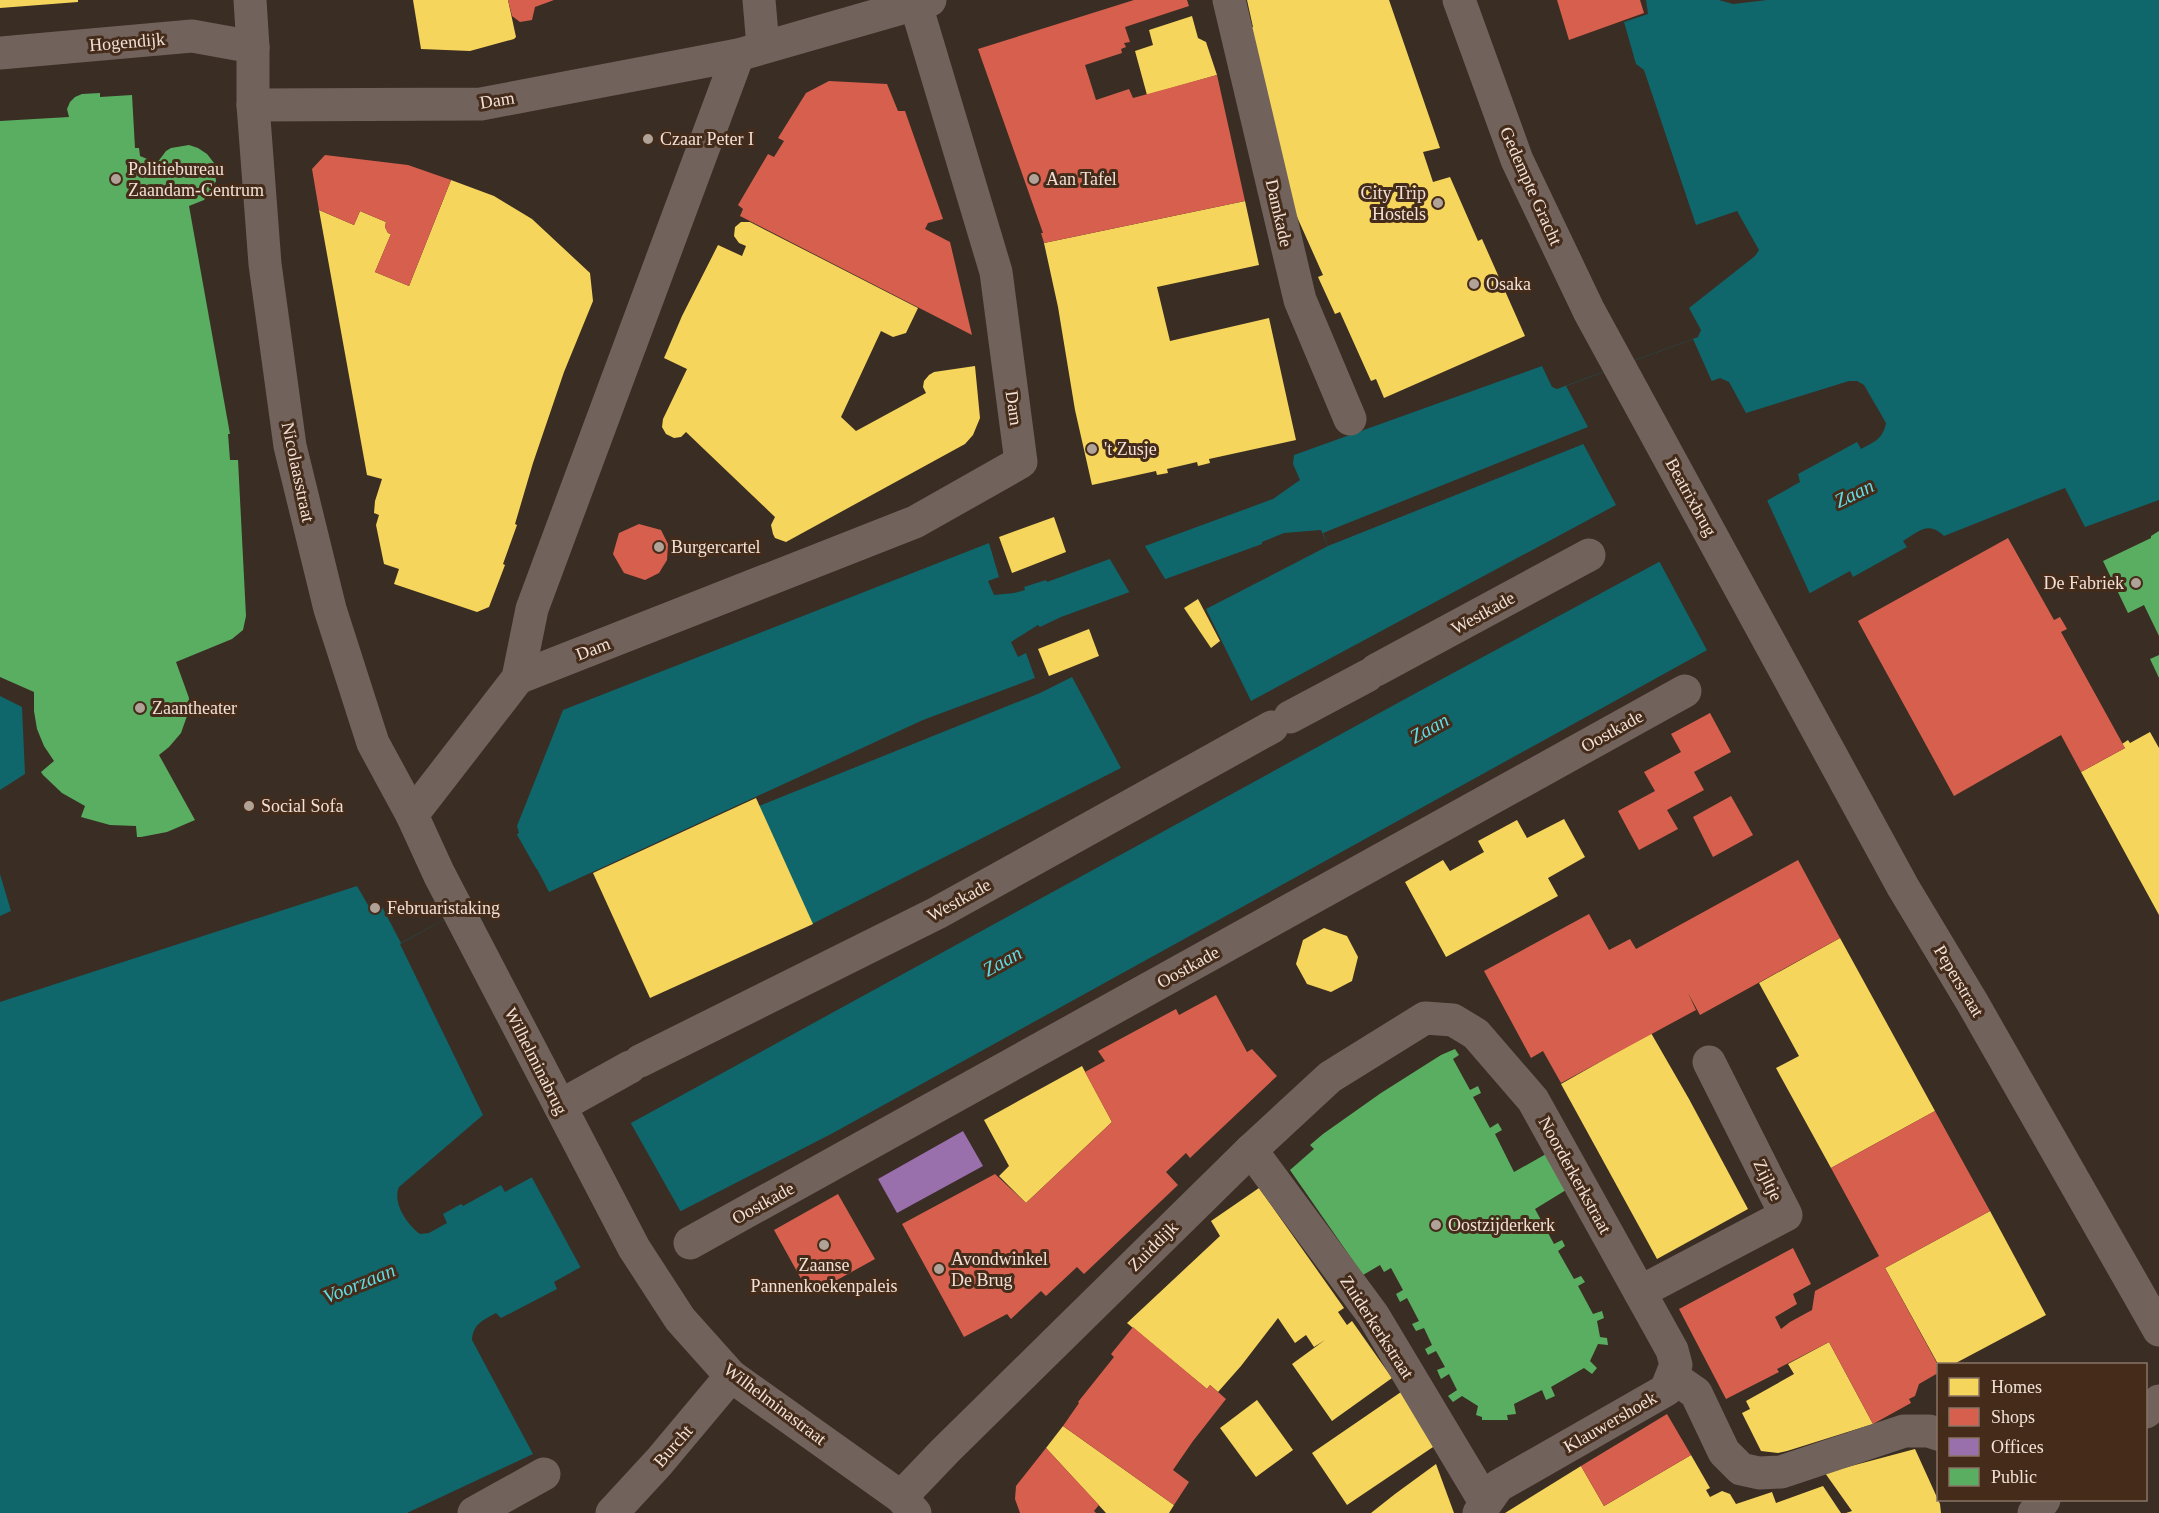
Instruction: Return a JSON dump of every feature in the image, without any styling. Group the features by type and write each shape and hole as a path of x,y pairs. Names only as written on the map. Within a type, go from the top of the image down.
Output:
{"street":[{"name":"Nicolaasstraat","path":"250,0 253,105 265,264 290,446 330,609 373,742 412,815 439,874"},
{"path":"412,815 518,678 532,609 751,50 759,0"},
{"name":"Damkade","path":"1229,0 1300,300 1350,419"},
{"name":"Gedempte Gracht","path":"1459,0 1517,160 1589,311 1619,365"},
{"name":"Dam","path":"253,105 481,104 751,50 923,2 996,272 1021,462 915,522 518,678"},
{"name":"Hogendijk","path":"0,53 192,36 253,47"},
{"name":"Beatrixbrug","path":"1619,365 1763,629"},
{"name":"Westkade","path":"560,1106 635,1064 937,913 1281,722 1589,555"},
{"name":"Peperstraat","path":"1763,629 1903,887 1972,1002 2159,1330"},
{"name":"Oostkade","path":"690,1243 1685,691"},
{"name":"Wilhelminabrug","path":"439,874 634,1248"},
{"name":"Zuiddijk","path":"908,1505 945,1451 1251,1150 1330,1077 1425,1018"},
{"name":"Noorderkerkstraat","path":"1425,1018 1453,1020 1476,1034 1533,1100 1672,1350 1676,1365 1673,1377"},
{"name":"Zijltje","path":"1640,1292 1786,1215 1709,1062"},
{"name":"Zuiderkerkstraat","path":"1251,1150 1373,1315 1482,1508"},
{"name":"Wilhelminastraat","path":"634,1248 680,1318 731,1376 908,1505"},
{"name":"Burcht","path":"612,1513 659,1462 731,1376"},
{"name":"Klauwershoek","path":"1482,1508 1497,1486 1656,1397 1666,1390 1673,1377 1696,1393 1724,1452 1742,1468 1759,1473 1781,1472 1904,1431 1929,1431 1937,1434"},
{"path":"2147,1410 2159,1401"},
{"path":"474,1513 543,1474"}],"water":[{"path":"1646,0 1719,0 1733,4 1767,0 2159,0 2159,500 2085,527 2065,488 1944,536 1928,528 1919,531 1903,541 1907,547 1853,577 1850,571 833,1133 681,1211 554,1282 557,1289 501,1318 496,1313 487,1318 474,1330 472,1340 533,1454 407,1513 0,1513 0,1002 357,886 368,905 374,910 382,908 519,833 517,826 563,710 989,543 999,577 988,581 994,595 1025,590 1024,587 1046,580 1047,582 1273,499 1300,480 1293,464 1294,455 1542,366 1552,387 1557,389 1698,337 1701,330 1689,308 1755,256 1759,250 1737,211 1696,225 1644,70 1636,64 1624,22 1648,14","holes":["1720,378 1729,382 1746,413 1849,381 1857,381 1864,385 1886,423 1885,428 1880,436 1870,444 1861,449 1857,442 1798,474 1800,482 1657,563 505,1192 501,1185 463,1206 461,1204 443,1214 447,1223 429,1233 420,1234 402,1213 397,1193 399,1187 483,1115 400,944 537,869 549,892 923,720 1035,678 1026,653 1018,657 1011,642 1038,625 1040,627 1061,617 1262,544 1284,533 1321,530 1328,546 1206,609 1251,701 1616,505 1579,436 1581,430"]},
{"path":"1072,677 1121,768 808,926 754,808 1040,693"},
{"path":"0,696 22,707 25,774 0,790"},
{"path":"0,874 11,911 0,916"}],"pier":[{"path":"1693,339 1713,384 1587,430 1582,436 1586,443 1328,546 1323,533 1588,427 1566,386"},
{"path":"1766,498 1811,596 1709,654 1658,559"},
{"path":"1143,543 1167,582 1131,595 1108,556"},
{"path":"516,833 537,870 401,943 381,905"},
{"path":"629,1120 682,1214 582,1270 530,1174"}],"building: Homes":[{"path":"0,0 78,0 78,2 0,8"},
{"path":"413,0 508,0 516,37 470,51 421,49"},
{"path":"1247,0 1389,0 1440,148 1423,152 1433,182 1450,177 1478,241 1482,239 1525,336 1384,398 1376,379 1371,381 1340,312 1335,314 1318,277 1323,275 1289,199 1248,28 1253,27"},
{"path":"1192,16 1198,38 1206,42 1217,75 1147,95 1135,51 1153,45 1149,30"},
{"path":"451,180 494,196 532,219 590,273 593,301 564,372 533,463 515,524 517,525 503,564 505,565 489,607 477,612 394,584 399,569 384,564 376,525 379,515 374,513 382,479 367,475 319,210 354,225 360,211 386,222 385,227 391,234 375,272 409,286"},
{"path":"1245,201 1259,265 1157,287 1170,341 1269,318 1296,440 1209,459 1210,463 1198,466 1197,462 1167,469 1168,473 1157,475 1156,471 1092,485 1075,410 1058,307 1044,243"},
{"path":"741,222 750,222 918,308 906,333 893,337 881,331 841,417 856,431 926,393 923,387 924,381 934,372 975,366 980,418 973,435 965,444 786,542 775,538 773,534 771,525 775,517 686,432 681,437 674,438 666,434 662,427 663,419 687,369 664,358 682,316 718,245 742,256 746,246 739,243 734,236 735,227"},
{"path":"1054,517 1066,552 1012,573 999,537"},
{"path":"1198,599 1220,641 1211,648 1184,608"},
{"path":"1089,629 1099,656 1049,676 1038,649"},
{"path":"2150,732 2159,748 2159,915 2081,772 2125,748 2122,744 2128,740 2130,743"},
{"path":"756,798 813,924 650,998 593,873"},
{"path":"1564,819 1585,857 1548,878 1558,896 1446,957 1405,882 1443,860 1450,871 1484,852 1478,841 1517,820 1527,838"},
{"path":"1324,928 1347,936 1358,957 1352,981 1331,992 1307,984 1296,964 1303,940"},
{"path":"1840,938 1935,1111 1831,1168 1776,1068 1799,1056 1759,983"},
{"path":"1651,1033 1748,1209 1657,1259 1561,1084"},
{"path":"1082,1066 1112,1122 1026,1203 999,1176 1009,1166 984,1120"},
{"path":"1259,1188 1344,1308 1338,1312 1347,1325 1352,1321 1392,1378 1332,1421 1292,1364 1325,1340 1314,1347 1306,1335 1295,1343 1278,1318 1218,1392 1210,1385 1207,1389 1127,1323 1220,1236 1211,1221"},
{"path":"1990,1211 2046,1315 1956,1363 1937,1363 1885,1268"},
{"path":"1829,1342 1873,1424 1787,1451 1778,1453 1761,1451 1742,1413 1750,1409 1746,1401 1794,1374 1788,1364"},
{"path":"1401,1392 1436,1445 1347,1505 1312,1453"},
{"path":"1257,1400 1293,1450 1256,1477 1220,1428"},
{"path":"1063,1426 1174,1505 1169,1513 1106,1513 1046,1448"},
{"path":"1915,1449 1940,1504 1941,1513 1846,1513 1852,1511 1825,1473"},
{"path":"1691,1455 1710,1488 1706,1490 1710,1497 1722,1491 1730,1494 1736,1504 1772,1492 1776,1503 1823,1486 1841,1513 1505,1513 1581,1466 1604,1506"},
{"path":"1436,1464 1454,1513 1371,1513 1395,1494"}],"building: Shops":[{"path":"508,0 554,0 535,7 532,20 520,22 512,16"},
{"path":"1134,0 1187,0 1189,6 1125,27 1130,42 1124,43 1126,47 1121,49 1122,53 1085,65 1096,100 1129,89 1133,98 1217,75 1245,201 1044,243 1041,233 1043,233 978,49"},
{"path":"1557,0 1640,0 1644,13 1569,40"},
{"path":"829,81 887,84 898,111 905,111 943,219 928,223 925,229 950,242 972,335 740,216 743,209 738,205 768,154 774,157 784,141 778,138 806,93"},
{"path":"325,155 408,165 451,180 409,286 375,272 391,234 385,227 386,222 360,211 354,225 319,210 312,169"},
{"path":"639,524 661,530 668,544 667,560 659,573 645,580 624,573 613,554 619,533"},
{"path":"2008,538 2054,620 2060,617 2067,629 2061,632 2125,748 2081,772 2061,735 1954,796 1858,621"},
{"path":"1710,713 1731,752 1694,772 1704,790 1667,810 1678,829 1639,850 1618,811 1655,791 1644,772 1681,752 1671,734"},
{"path":"1731,796 1753,835 1713,857 1693,817"},
{"path":"1798,860 1840,938 1700,1015 1688,993 1696,1010 1561,1083 1543,1051 1531,1058 1484,971 1589,914 1609,950 1630,939 1636,949"},
{"path":"1216,995 1247,1052 1252,1049 1277,1076 1190,1158 1186,1153 1166,1172 1178,1185 1084,1274 1077,1267 1046,1296 1041,1291 1011,1319 1007,1314 964,1337 902,1224 995,1174 1026,1203 1112,1122 1085,1072 1105,1061 1098,1051 1176,1009 1179,1015"},
{"path":"1935,1111 1990,1211 1885,1268 1937,1363 1937,1374 1919,1384 1915,1396 1909,1399 1911,1403 1873,1424 1829,1342 1777,1369 1779,1372 1726,1399 1679,1309 1793,1248 1811,1284 1793,1294 1797,1304 1775,1317 1781,1329 1812,1310 1815,1291 1879,1256 1831,1168"},
{"name":"Zaanse Pannenkoekenpaleis","path":"838,1194 875,1259 810,1295 774,1230"},
{"path":"1133,1327 1207,1389 1210,1385 1226,1399 1173,1470 1189,1482 1174,1505 1063,1426 1078,1402 1114,1357 1111,1354"},
{"path":"1667,1414 1691,1455 1604,1506 1581,1466"},
{"path":"1046,1448 1099,1505 1094,1511 1096,1513 1020,1513 1015,1499 1016,1486"}],"building: Offices":[{"path":"963,1131 983,1166 897,1213 878,1179"}],"building: Public":[{"name":"Zaantheater","path":"100,93 100,97 132,95 135,148 139,148 140,156 157,163 171,148 189,145 207,154 214,163 216,181 211,191 204,200 189,206 230,434 228,434 230,460 238,460 246,616 243,630 232,639 176,662 189,698 187,716 181,733 159,755 195,820 167,832 141,837 137,837 136,826 110,825 81,817 85,806 62,793 43,775 41,772 54,761 37,729 34,692 0,677 0,121 69,117 67,109 75,97 82,94"},
{"name":"De Fabriek","path":"2159,531 2159,636 2144,605 2128,613 2103,561 2151,538"},
{"path":"2159,655 2159,678 2150,659"},
{"name":"Oostzijderkerk","path":"1455,1049 1459,1055 1453,1059 1470,1090 1478,1086 1481,1093 1473,1097 1490,1128 1498,1123 1502,1130 1495,1134 1514,1172 1546,1154 1566,1190 1535,1209 1554,1244 1562,1240 1565,1246 1558,1251 1574,1279 1581,1276 1585,1282 1578,1286 1593,1314 1602,1311 1604,1318 1597,1321 1600,1337 1607,1338 1608,1345 1598,1344 1590,1361 1597,1368 1592,1374 1584,1368 1551,1387 1555,1396 1546,1400 1542,1390 1514,1404 1516,1414 1507,1415 1508,1420 1482,1420 1482,1417 1476,1415 1478,1406 1462,1396 1453,1402 1448,1396 1457,1390 1449,1374 1441,1379 1437,1370 1445,1367 1436,1351 1428,1355 1425,1349 1432,1345 1424,1328 1416,1331 1412,1324 1419,1321 1407,1298 1400,1302 1396,1294 1403,1290 1391,1268 1384,1272 1380,1265 1363,1275 1290,1170 1314,1149 1310,1145 1323,1134 1381,1093 1441,1055"}],"place":[{"name":"Czaar Peter I","path":"648,139"},
{"name":"Politiebureau Zaandam-Centrum","path":"116,179"},
{"name":"Aan Tafel","path":"1034,179"},
{"name":"City Trip Hostels","path":"1438,203"},
{"name":"Osaka","path":"1474,284"},
{"name":"'t Zusje","path":"1092,449"},
{"name":"Burgercartel","path":"659,547"},
{"name":"De Fabriek","path":"2136,583"},
{"name":"Zaantheater","path":"140,708"},
{"name":"Social Sofa","path":"249,806"},
{"name":"Februaristaking","path":"375,908"},
{"name":"Oostzijderkerk","path":"1436,1225"},
{"name":"Zaanse Pannenkoekenpaleis","path":"824,1245"},
{"name":"Avondwinkel De Brug","path":"939,1269"}],"water label":[{"name":"Zaan","path":"1854,493"},
{"name":"Zaan","path":"1429,728"},
{"name":"Zaan","path":"1002,961"},
{"name":"Voorzaan","path":"359,1283"}]}
